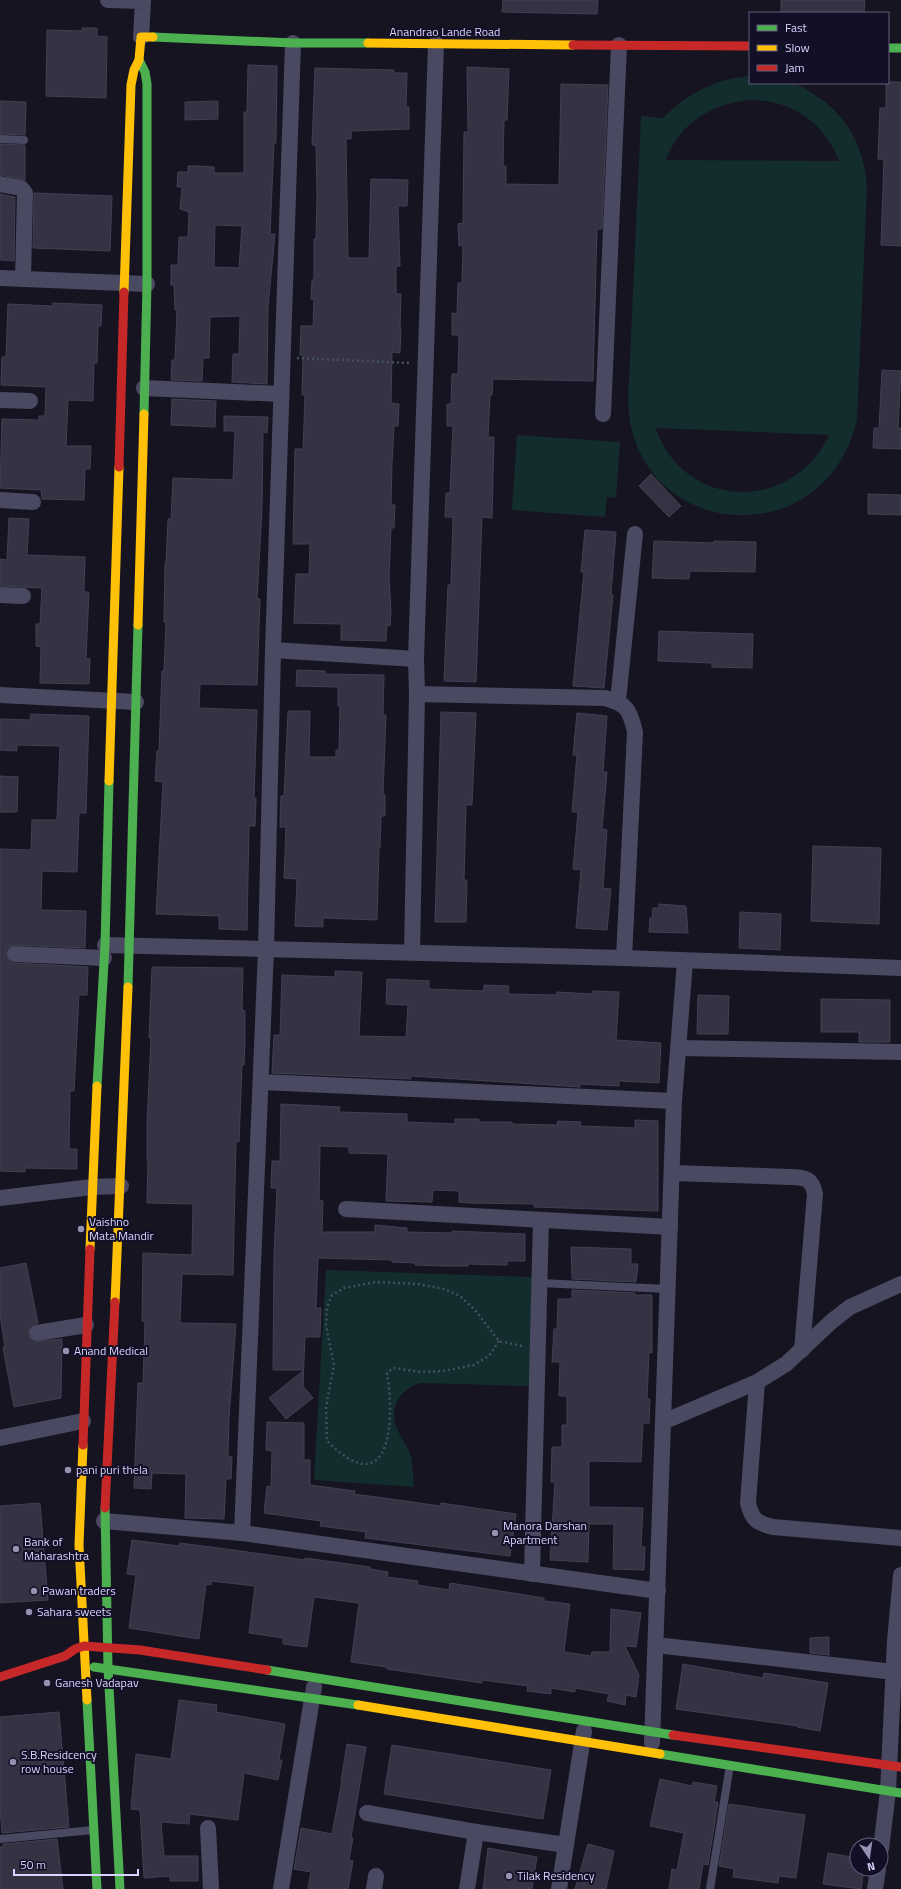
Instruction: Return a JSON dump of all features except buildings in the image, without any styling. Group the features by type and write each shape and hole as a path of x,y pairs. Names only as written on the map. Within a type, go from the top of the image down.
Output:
{"main road":[{"name":"Anandrao Lande Road","path":"141,37 293,43 749,46"},
{"path":"74,1662 84,1646 79,1545 86,1326 105,951 111,700 131,85 134,70 139,60 141,37"},
{"path":"889,48 901,48"},
{"path":"120,1889 108,1668 104,1521 121,1186 130,946 147,284 147,84 145,72 139,60"},
{"path":"97,1889 93,1830 74,1662 75,1649 84,1646 108,1646 652,1732 895,1766"},
{"path":"0,1677 74,1662 651,1751 895,1792"}],"street":[{"path":"108,0 143,1 141,37"},
{"path":"242,1533 262,1082 281,394 293,43"},
{"path":"412,952 417,694 416,659 436,44"},
{"path":"603,414 619,45"},
{"path":"0,184 21,188 25,193 23,279"},
{"path":"0,278 147,284"},
{"path":"144,388 281,394"},
{"path":"0,400 30,401"},
{"path":"0,500 33,502"},
{"path":"618,701 635,534"},
{"path":"0,595 23,596"},
{"path":"274,650 416,659"},
{"path":"417,694 605,698 618,701 627,708 632,720 634,732 624,958"},
{"path":"0,695 136,702"},
{"path":"15,954 105,951 130,946 624,958 685,962 901,968"},
{"path":"651,1751 658,1591 674,1101 685,962"},
{"path":"678,1048 901,1052"},
{"path":"262,1082 674,1101"},
{"path":"672,1173 806,1178 813,1185 815,1194 802,1350"},
{"path":"0,1198 92,1187 121,1186"},
{"path":"346,1209 670,1227"},
{"path":"532,1574 541,1220"},
{"path":"663,1422 756,1382 786,1364 832,1321 850,1308 901,1284"},
{"path":"37,1333 86,1326"},
{"path":"756,1382 748,1503 750,1513 758,1523 773,1527 901,1538"},
{"path":"0,1438 83,1421"},
{"path":"104,1521 242,1533 658,1591"},
{"path":"884,1837 895,1792 894,1672 898,1641 901,1575"},
{"path":"656,1644 894,1672"},
{"path":"281,1889 316,1679"},
{"path":"559,1889 586,1721"},
{"path":"367,1813 476,1832 566,1845"},
{"path":"208,1828 211,1889"},
{"path":"468,1889 476,1832"},
{"path":"875,1889 877,1877"}],"lane":[{"path":"0,139 24,140"},
{"path":"540,1283 668,1289"},
{"path":"710,1889 730,1764"},
{"path":"0,1839 93,1830"}],"path":[{"path":"283,358 425,363"},
{"path":"499,1340 489,1356 474,1365 443,1371 421,1372 393,1368 387,1374 390,1424 389,1436 386,1448 378,1460 366,1464 349,1460 327,1441 326,1407 334,1365 326,1325 327,1307 332,1295 344,1288 376,1282 418,1284 444,1289 460,1296 475,1310 499,1340 538,1350"}],"green space":[{"path":"749,76 749,84 793,84 806,89 827,103 837,113 853,135 863,160 867,188 857,420 838,465 808,495 771,512 732,515 694,505 661,482 638,447 628,401 641,116 663,118 682,101 703,89 725,80","holes":["753,100 767,101 794,110 816,125 833,148 839,161 666,160 680,135 689,125 700,117 725,105","656,428 829,435 812,460 791,478 766,489 740,492 714,488 690,476 670,456"]},
{"path":"517,435 620,442 616,498 607,497 605,517 512,510"},
{"path":"326,1270 532,1277 529,1386 420,1383 407,1389 398,1399 394,1412 394,1419 397,1429 410,1453 414,1487 314,1480"}],"traffic: fast":[{"path":"153,37 293,43 368,43"},
{"path":"889,48 901,48"},
{"path":"139,60 145,72 147,84 147,284 144,414"},
{"path":"128,987 138,625"},
{"path":"97,1086 105,945 109,781"},
{"path":"105,1508 108,1668 120,1889"},
{"path":"94,1667 358,1705"},
{"path":"267,1670 673,1735"},
{"path":"87,1700 97,1889"},
{"path":"660,1754 901,1793"}],"traffic: slow":[{"path":"124,292 131,85 134,70 139,60 141,37 153,37"},
{"path":"368,43 573,45"},
{"path":"138,625 144,414"},
{"path":"109,781 119,467"},
{"path":"115,1302 128,987"},
{"path":"90,1249 97,1086"},
{"path":"83,1445 79,1545 87,1700"},
{"path":"358,1705 660,1754"}],"traffic: jam":[{"path":"573,45 749,46"},
{"path":"119,467 124,292"},
{"path":"83,1445 90,1249"},
{"path":"105,1508 115,1302"},
{"path":"0,1677 65,1656 75,1649 84,1646 140,1650 267,1670"},
{"path":"673,1735 901,1767"}],"place":[{"name":"Vaishno Mata Mandir","path":"81,1229"},
{"name":"Anand Medical","path":"66,1351"},
{"name":"pani puri thela","path":"68,1470"},
{"name":"Manora Darshan Apartment","path":"495,1533"},
{"name":"Bank of Maharashtra","path":"16,1549"},
{"name":"Pawan traders","path":"34,1591"},
{"name":"Sahara sweets","path":"29,1612"},
{"name":"Ganesh Vadapav","path":"47,1683"},
{"name":"S.B.Residcency row house","path":"13,1762"},
{"name":"Tilak Residency","path":"509,1876"}]}
